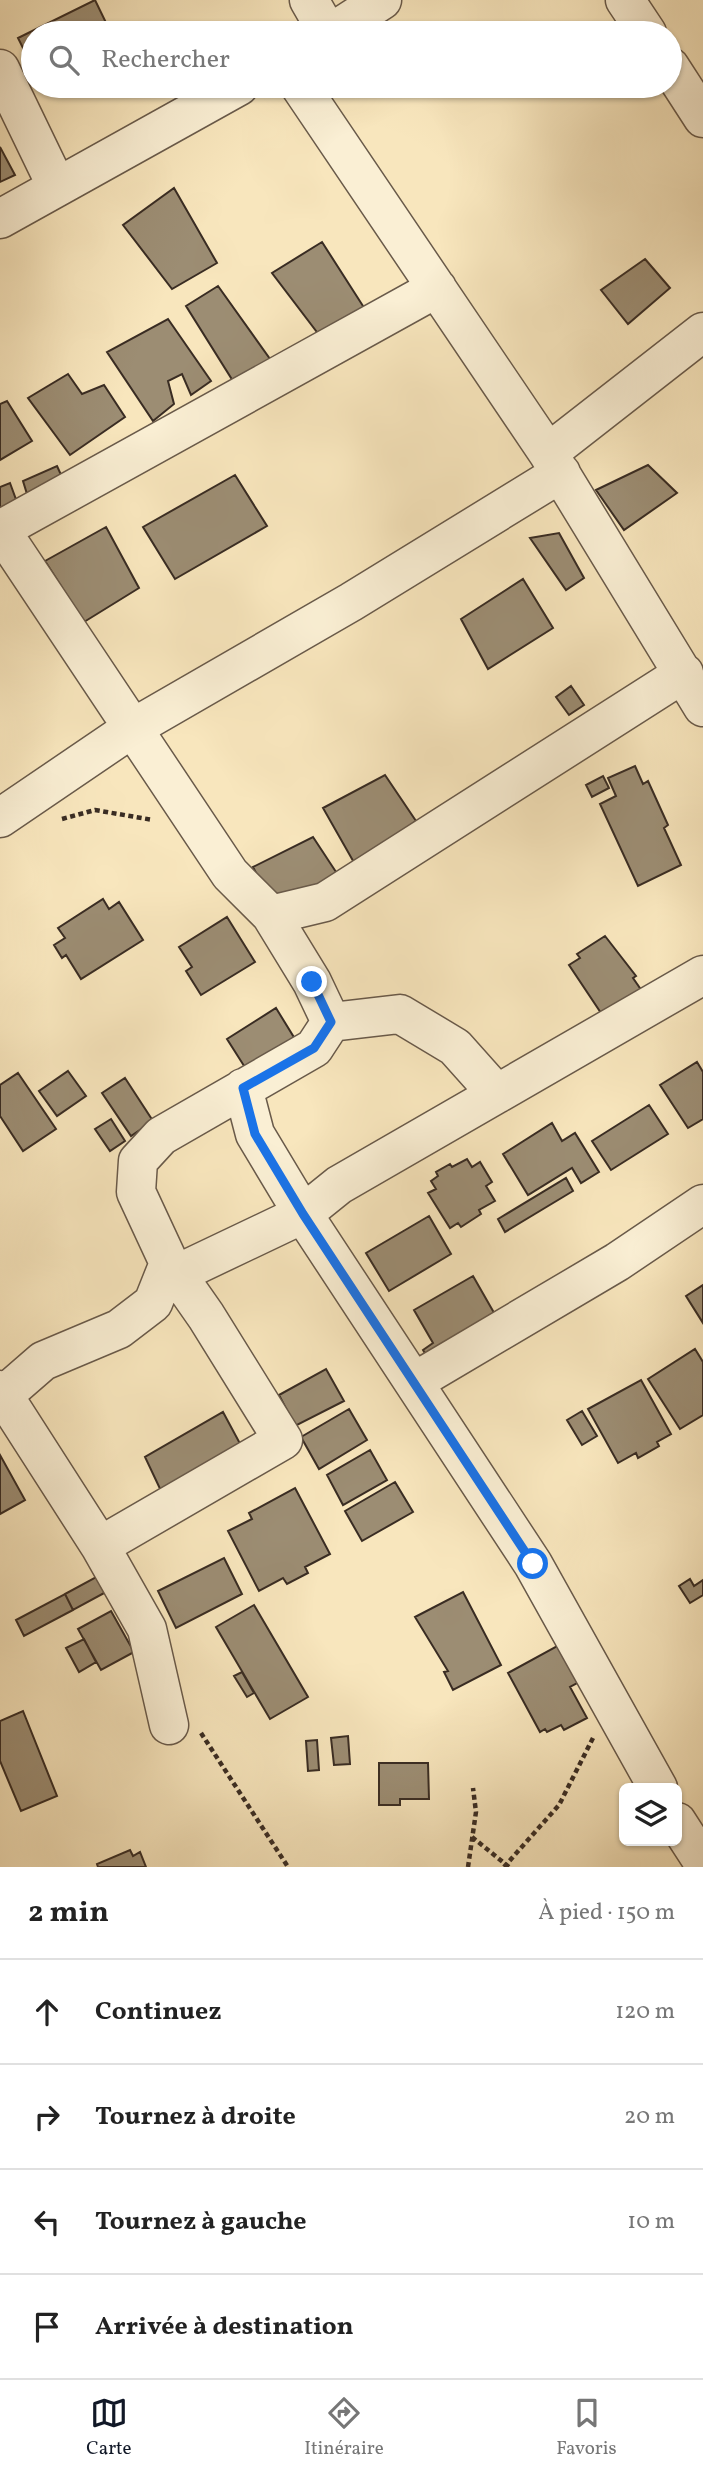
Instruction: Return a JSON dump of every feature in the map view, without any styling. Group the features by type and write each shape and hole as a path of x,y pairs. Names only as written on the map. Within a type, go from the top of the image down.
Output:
{"street":[{"path":"309,0 322,21"},
{"path":"348,21 382,0"},
{"path":"625,0 639,21"},
{"path":"0,69 57,187"},
{"path":"682,86 703,118"},
{"path":"0,219 217,98"},
{"path":"308,98 554,463 703,707"},
{"path":"331,1022 312,982 271,915 230,874 0,530 437,288"},
{"path":"0,818 131,729 351,602 554,463 703,332"},
{"path":"271,915 325,902 684,673"},
{"path":"167,1713 147,1629 100,1546 3,1392 43,1361 119,1329 153,1303 173,1269 303,1214 339,1185 703,975"},
{"path":"331,1022 400,1014 455,1047 497,1094"},
{"path":"100,1546 283,1440 173,1269 136,1192 138,1161 161,1136 314,1048 331,1022"},
{"path":"243,1088 255,1134 303,1214 533,1564 655,1783"},
{"path":"414,1382 617,1262 703,1204"},
{"path":"682,1830 703,1862"}],"path":[{"path":"60,820 96,810 157,821"},
{"path":"472,1837 506,1866 559,1805 611,1703"},
{"path":"167,1713 199,1730 288,1867"},
{"path":"468,1867 476,1812 473,1788"}],"building":[{"path":"95,0 105,21 52,21"},
{"path":"0,147 15,175 0,182"},
{"path":"174,188 217,263 172,289 123,225"},
{"path":"322,242 372,320 326,344 272,273"},
{"path":"645,259 670,288 628,324 601,290"},
{"path":"218,286 275,366 238,389 186,306"},
{"path":"168,319 211,381 191,395 182,374 168,381 174,404 153,421 107,352"},
{"path":"68,374 82,394 104,385 125,417 70,455 28,398"},
{"path":"7,401 32,441 0,460 0,404"},
{"path":"648,465 677,493 624,530 596,490"},
{"path":"57,466 67,488 31,507 23,481"},
{"path":"235,475 267,526 175,579 143,527"},
{"path":"10,483 18,505 0,511 0,487"},
{"path":"106,527 139,588 84,622 45,561"},
{"path":"559,533 584,578 566,590 530,538"},
{"path":"523,579 553,628 488,669 461,619"},
{"path":"571,686 584,705 569,715 556,697"},
{"path":"635,766 643,784 648,781 668,825 664,828 681,865 638,886 600,804 616,796 608,778"},
{"path":"385,775 416,821 356,866 323,808"},
{"path":"603,776 609,788 592,797 586,785"},
{"path":"313,837 342,881 276,912 253,867"},
{"path":"103,899 109,909 119,902 143,940 81,979 66,955 62,958 54,945 65,938 58,928"},
{"path":"227,917 255,962 201,995 186,971 192,967 179,947"},
{"path":"605,936 636,976 633,978 644,994 605,1019 569,965 580,958 577,954"},
{"path":"276,1008 295,1039 246,1069 227,1039"},
{"path":"697,1062 703,1072 703,1119 688,1128 660,1085"},
{"path":"68,1071 86,1096 57,1116 39,1091"},
{"path":"18,1073 56,1129 23,1151 0,1116 0,1085"},
{"path":"125,1078 153,1121 131,1136 102,1093"},
{"path":"649,1105 668,1134 611,1170 592,1141"},
{"path":"111,1119 125,1141 110,1151 95,1129"},
{"path":"552,1123 562,1141 575,1133 599,1172 581,1183 572,1168 528,1195 503,1154"},
{"path":"467,1159 472,1167 480,1162 492,1182 486,1186 495,1201 479,1210 481,1214 461,1227 458,1223 450,1228 428,1193 436,1189 431,1181 438,1176 436,1172"},
{"path":"566,1178 573,1191 505,1232 498,1219"},
{"path":"429,1216 451,1254 389,1291 366,1253"},
{"path":"473,1276 497,1318 432,1365 423,1350 433,1343 414,1310"},
{"path":"703,1285 703,1323 686,1296"},
{"path":"695,1349 703,1362 703,1415 680,1429 648,1379"},
{"path":"326,1369 344,1401 295,1426 279,1395"},
{"path":"641,1380 671,1434 657,1442 659,1446 638,1458 636,1453 618,1463 588,1409"},
{"path":"349,1409 367,1440 319,1469 301,1437"},
{"path":"582,1411 597,1436 582,1445 567,1420"},
{"path":"223,1412 244,1451 163,1495 145,1457"},
{"path":"370,1450 387,1480 343,1505 327,1475"},
{"path":"0,1455 25,1500 0,1514"},
{"path":"395,1482 413,1512 362,1541 345,1511"},
{"path":"295,1488 330,1554 305,1567 308,1573 287,1584 283,1578 259,1591 228,1531 252,1519 249,1513"},
{"path":"224,1558 242,1594 176,1628 158,1591"},
{"path":"98,1576 106,1592 73,1610 65,1594"},
{"path":"690,1579 694,1586 703,1580 703,1595 690,1603 679,1586"},
{"path":"463,1592 501,1665 453,1690 444,1672 448,1671 415,1617"},
{"path":"65,1594 73,1610 24,1636 16,1620"},
{"path":"254,1605 308,1697 270,1719 216,1627"},
{"path":"111,1611 134,1652 101,1670 78,1629"},
{"path":"84,1639 96,1662 79,1672 66,1648"},
{"path":"559,1645 579,1682 570,1687 587,1718 564,1730 561,1725 547,1732 545,1729 540,1732 508,1673"},
{"path":"242,1672 254,1693 247,1697 234,1676"},
{"path":"23,1711 57,1796 21,1811 0,1761 0,1721"},
{"path":"348,1736 350,1764 334,1765 331,1738"},
{"path":"317,1740 319,1770 308,1771 306,1741"},
{"path":"379,1763 428,1763 429,1799 400,1799 400,1805 379,1805"},
{"path":"130,1850 133,1856 140,1852 146,1867 98,1867 97,1864"}],"route":[{"path":"312,982 331,1022 314,1048 243,1088 255,1134 303,1214 533,1564"}]}
